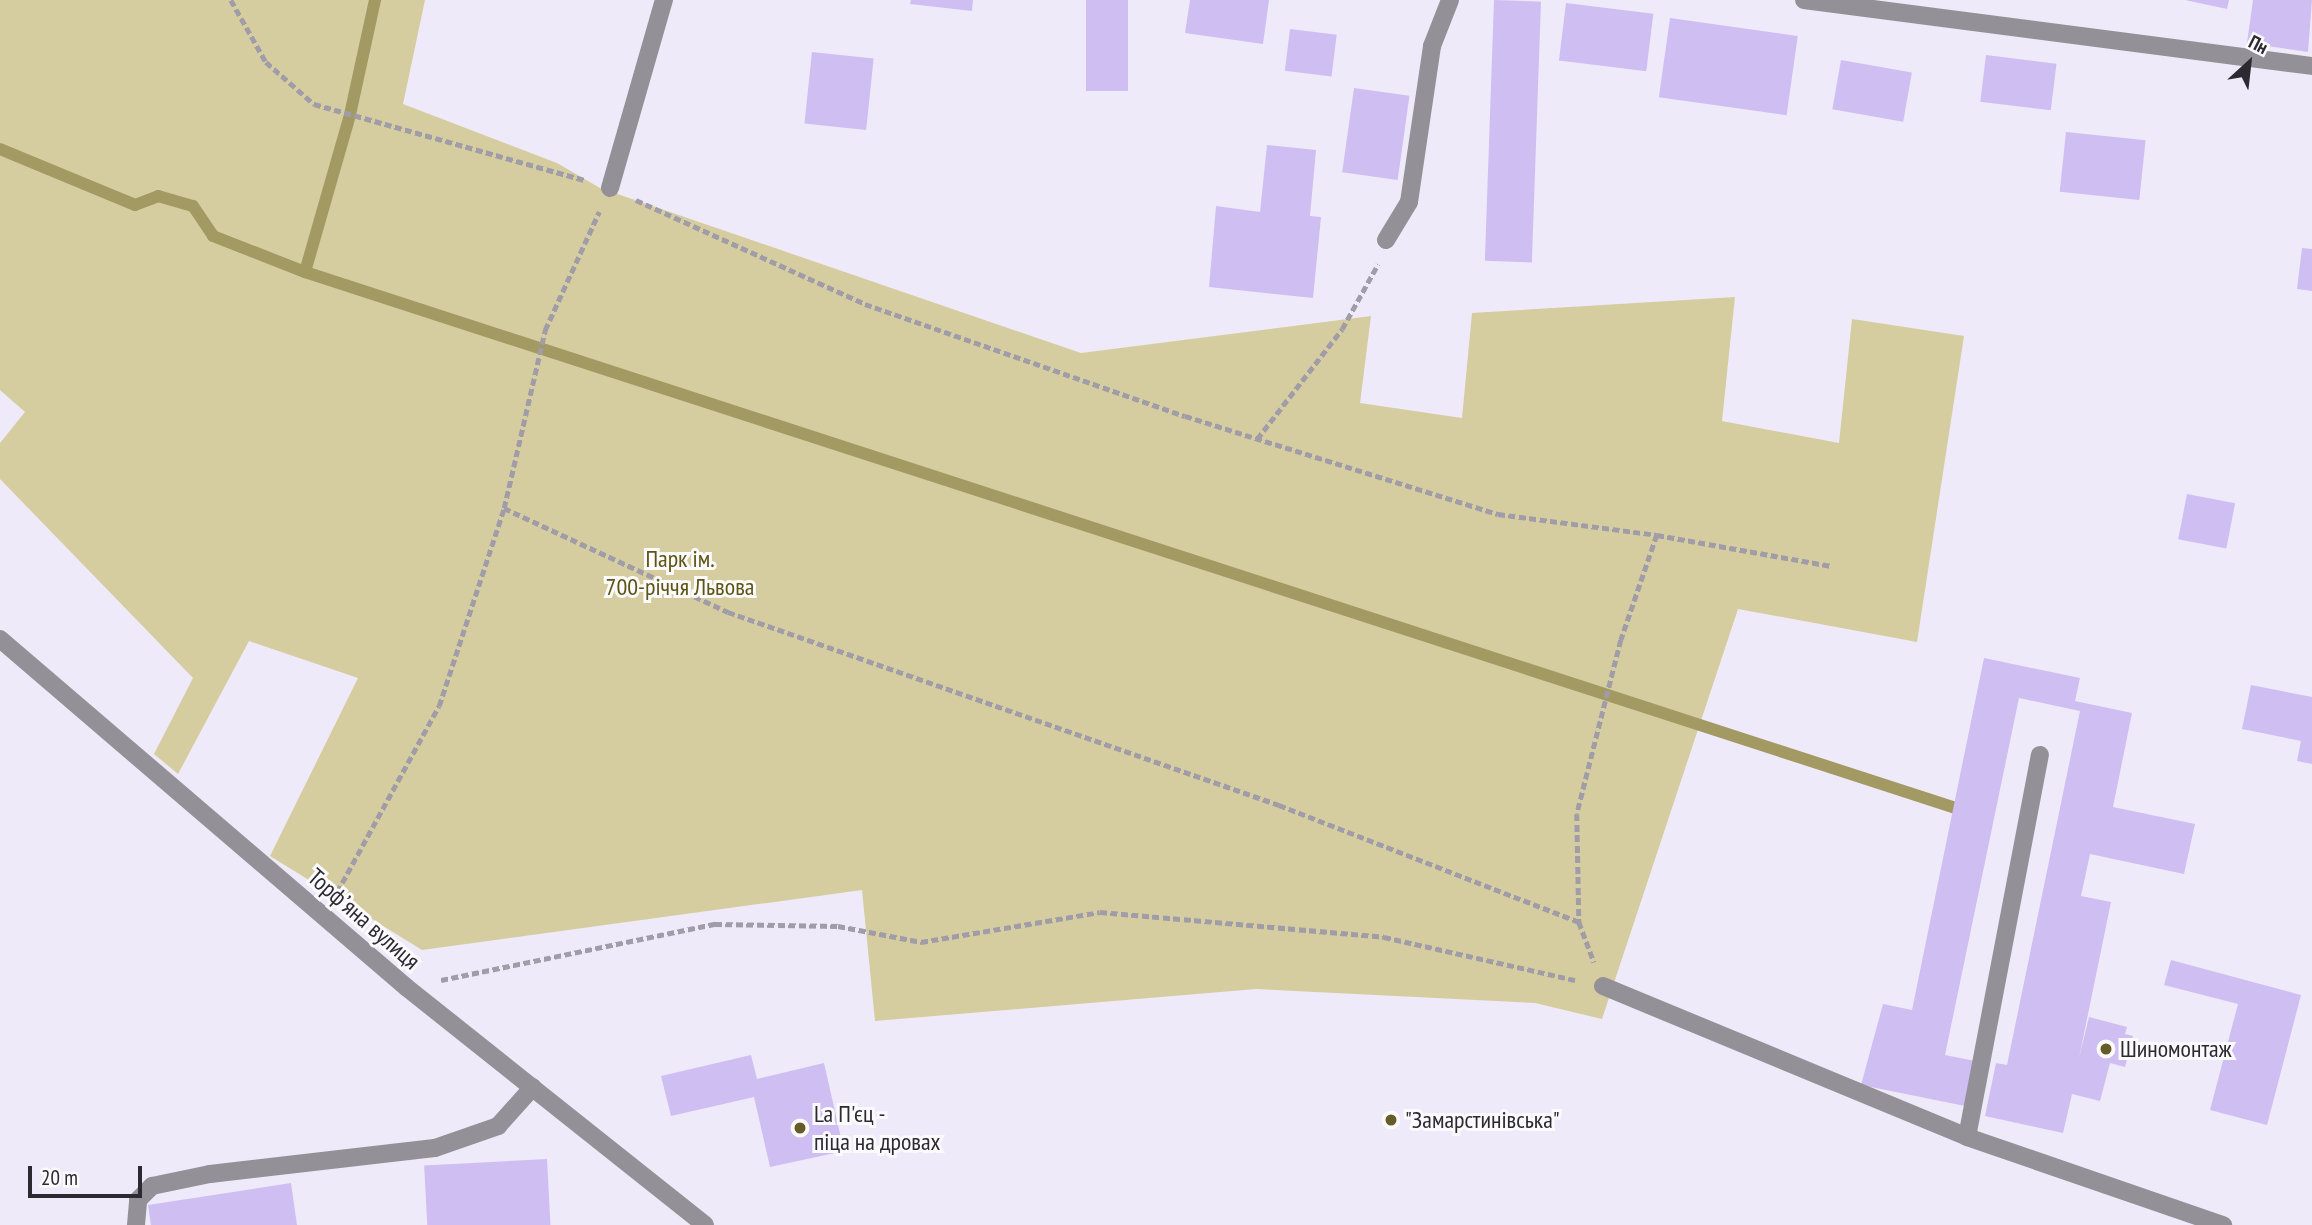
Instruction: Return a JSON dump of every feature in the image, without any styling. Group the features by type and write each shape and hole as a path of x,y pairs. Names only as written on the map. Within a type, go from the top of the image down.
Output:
{"street":[{"path":"610,188 664,0"},
{"path":"1386,240 1409,202 1432,46 1450,0"},
{"path":"1804,0 2312,66"},
{"name":"Торфʼяна вулиця","path":"0,639 406,987 705,1225"},
{"path":"1967,1137 2040,755"},
{"path":"1603,986 1967,1137 2223,1225"},
{"path":"136,1225 138,1200 152,1186 210,1174 435,1148 498,1126 533,1087"}],"path":[{"path":"231,0 266,62 314,104 489,150 610,188 865,304 1257,439 1499,513 1657,536 1831,566"},
{"path":"333,899 439,706 504,508 545,330 610,188"},
{"path":"1257,439 1342,329 1374,279 1386,240"},
{"path":"504,508 729,612 1279,805 1579,922"},
{"path":"1603,986 1579,922 1577,814 1621,640 1657,536"},
{"path":"406,987 715,924 838,926 921,942 1100,912 1384,937 1603,986"}],"green space":[{"name":"Парк ім. 700-річчя Львова","path":"0,0 425,0 403,104 557,163 600,188 1081,353 1371,316 1360,403 1462,418 1472,313 1735,297 1722,421 1839,443 1852,319 1964,336 1917,642 1738,609 1602,1019 1535,1003 1256,989 875,1021 862,890 422,950 270,856 358,678 249,641 178,774 154,754 193,678 0,479 0,443 25,412 0,390"}],"building":[{"path":"911,0 973,0 972,11 910,4"},
{"path":"1086,0 1128,0 1128,91 1086,91"},
{"path":"1190,0 1269,0 1263,44 1185,33"},
{"path":"1494,0 1541,2 1532,262 1485,261"},
{"path":"2185,0 2229,0 2227,9"},
{"path":"2253,0 2312,0 2308,52 2247,43"},
{"path":"1566,3 1653,14 1646,71 1559,61"},
{"path":"1670,18 1798,36 1787,115 1659,97"},
{"path":"1290,29 1337,35 1332,76 1285,71"},
{"path":"812,52 874,58 866,130 804,124"},
{"path":"1986,55 2056,64 2051,110 1980,102"},
{"path":"1841,60 1912,73 1903,122 1832,109"},
{"path":"1354,88 1409,96 1398,180 1342,172"},
{"path":"2066,132 2146,140 2139,200 2060,192"},
{"path":"1267,145 1316,150 1310,216 1321,217 1313,298 1209,287 1216,206 1260,212"},
{"path":"2302,248 2312,249 2312,291 2297,289"},
{"path":"2187,494 2235,503 2226,549 2178,539"},
{"path":"1984,658 2080,678 2075,701 2132,713 2113,807 2195,824 2184,874 2090,854 2081,896 2111,902 2079,1058 2089,1017 2127,1027 2125,1034 2133,1036 2125,1067 2110,1063 2100,1101 2072,1094 2063,1133 1985,1116 1996,1063 2007,1065 2080,711 2019,698 1945,1055 1975,1061 1965,1106 1861,1085 1883,1004 1912,1010"},
{"path":"2251,685 2312,697 2312,764 2297,761 2301,741 2242,729"},
{"path":"2171,960 2301,995 2267,1125 2210,1110 2238,1004 2164,985"},
{"path":"751,1055 757,1079 824,1063 844,1151 770,1167 754,1097 671,1116 661,1076"},
{"path":"547,1159 550,1225 427,1225 424,1165"},
{"path":"291,1183 297,1225 151,1225 148,1205"}],"waterway":[{"path":"375,0 350,115 305,272 1953,807"},
{"path":"0,149 135,205 158,196 193,206 213,236 305,272"}],"place":[{"name":"Шиномонтаж","path":"2106,1049"},
{"name":"\"Замарстинівська\"","path":"1391,1120"},
{"name":"La П'єц - піца на дровах","path":"800,1128"}]}
